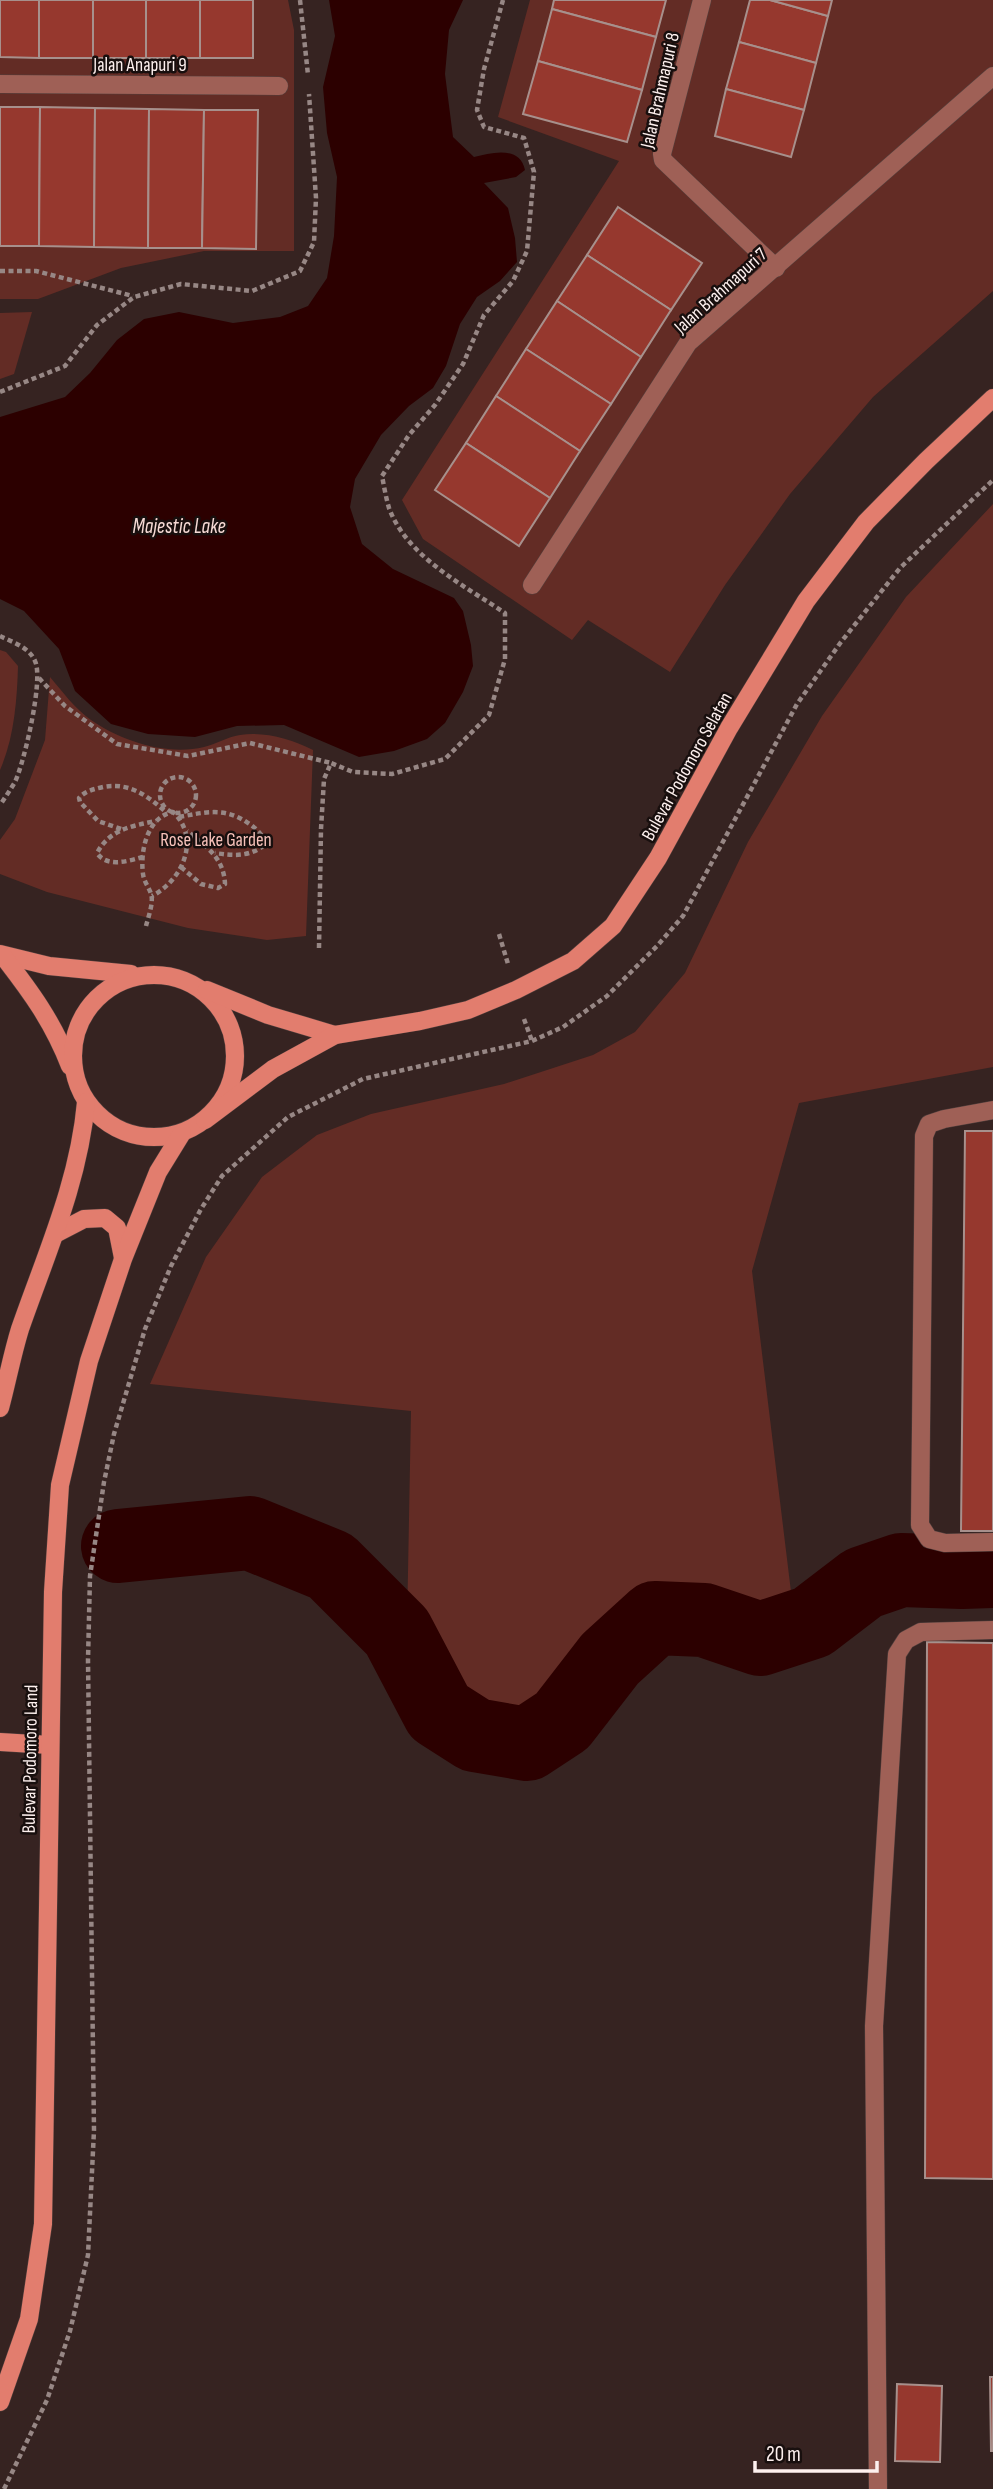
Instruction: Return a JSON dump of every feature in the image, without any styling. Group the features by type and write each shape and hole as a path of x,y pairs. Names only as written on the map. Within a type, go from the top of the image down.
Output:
{"street":[{"name":"Jalan Brahmapuri 8","path":"702,0 662,154 663,160 776,268"},
{"name":"Jalan Brahmapuri 7","path":"533,585 688,343 993,76"},
{"name":"Jalan Anapuri 9","path":"0,84 279,86"},
{"name":"Bulevar Podomoro Selatan","path":"205,1120 273,1069 335,1035 468,1010 516,990 573,961 613,926 658,858 729,728 806,601 866,522 993,398"},
{"path":"2,955 49,966 166,974 192,983 214,1000 228,1023 235,1048 233,1075 223,1100 205,1120 182,1133 156,1138 129,1134 105,1122 86,1102 62,1044 40,1004 2,955"},
{"path":"75,1077 72,1051 78,1024 92,1000 114,984 139,974"},
{"name":"Bulevar Podomoro Selatan","path":"192,983 268,1015 335,1035"},
{"path":"0,1408 20,1332 57,1233 79,1152 86,1102"},
{"path":"993,1110 944,1119 929,1125 924,1136 920,1525 929,1539 945,1544 993,1542"},
{"name":"Bulevar Podomoro Land","path":"0,2402 29,2319 43,2224 53,1592 60,1485 89,1361 123,1259 158,1172 182,1133"},
{"path":"57,1233 84,1219 105,1218 117,1228 123,1259"},
{"path":"878,2489 874,2026 897,1654 906,1640 921,1632 993,1630"},
{"path":"0,1742 50,1745"}],"path":[{"path":"0,392 65,366 97,325 134,297 181,284 252,291 300,271 314,242 316,198 300,0"},
{"path":"38,678 65,706 117,744 188,756 250,743 331,763 353,772 392,774 445,759 489,715 505,659 505,613 430,563 394,518 382,476 463,363 484,315 513,281 527,251 534,172 524,138 484,127 477,110 484,69 503,0"},
{"path":"0,271 36,271 134,297"},
{"path":"5,2489 47,2400 70,2331 88,2255 94,2130 88,1660 90,1576 114,1434 145,1329 170,1266 222,1176 288,1117 363,1079 532,1041 563,1027 607,996 683,916 797,704 841,642 900,568 993,480"},
{"path":"0,636 25,649 35,661 38,678 24,758 15,782 0,805"},
{"path":"319,948 324,779 331,763"},
{"path":"143,857 119,863 110,862 97,853 101,845 121,829 156,821 167,813 173,812 185,811 194,803 195,798 193,786 184,778 168,780 161,789 161,801 168,810 173,812 179,817 187,831 215,853 225,876 225,884 218,888 201,884 181,867"},
{"path":"121,829 98,821 80,802 81,795 110,786 133,788 167,813"},
{"path":"179,817 211,811 231,814 254,827 266,844 238,856 215,853"},
{"path":"146,926 152,896 144,877 144,846 156,821"},
{"path":"152,896 171,882 181,867 187,849 187,831"}],"green space":[{"path":"0,0 288,0 294,30 294,251 204,251 121,268 38,299 0,299"},
{"path":"530,0 993,0 993,291 873,397 790,494 725,585 670,672 588,620 572,640 423,539 402,500 619,161 498,117"},
{"path":"32,312 14,374 0,379 0,313"},
{"path":"993,504 993,1067 799,1103 752,1271 792,1600 816,1605 775,1623 744,1620 692,1599 642,1607 607,1631 581,1679 538,1723 503,1732 470,1717 429,1672 407,1626 411,1411 150,1384 206,1257 262,1177 317,1135 371,1114 504,1084 593,1055 635,1032 685,973 748,842 822,716 906,597"},
{"path":"0,650 6,652 18,666 14,719 0,770"},
{"name":"Rose Lake Garden","path":"50,677 85,716 103,728 145,745 175,750 190,749 208,746 235,736 258,734 287,739 313,750 306,936 267,940 188,928 47,892 0,874 0,840 15,819 45,740"}],"water":[{"name":"Majestic Lake","path":"329,0 463,0 449,30 445,74 453,137 474,157 497,153 512,154 518,157 525,170 516,177 484,183 508,208 517,262 500,281 477,297 460,324 446,366 433,388 409,406 381,435 355,479 350,507 362,544 393,569 454,598 463,611 473,666 463,692 445,723 427,739 394,751 359,757 284,725 237,726 195,737 148,734 111,724 75,691 59,649 24,611 0,599 0,417 65,397 90,373 117,340 144,319 179,312 233,323 280,317 308,306 327,278 334,236 337,177 327,133 323,87 335,36"}],"building":[{"path":"0,0 39,0 39,58 0,57"},
{"path":"39,0 93,0 93,58 39,58"},
{"path":"93,0 146,0 146,58 93,58"},
{"path":"146,0 200,0 200,58 146,58"},
{"path":"200,0 253,0 253,58 200,58"},
{"path":"554,0 666,0 656,37 552,9"},
{"path":"750,0 770,0 828,16 816,63 739,42"},
{"path":"770,0 832,0 828,16"},
{"path":"552,9 656,37 642,90 538,61"},
{"path":"739,42 816,63 804,110 726,89"},
{"path":"538,61 642,90 627,142 523,114"},
{"path":"726,89 804,110 791,157 715,136"},
{"path":"0,107 40,107 39,246 0,246"},
{"path":"40,107 95,108 94,247 39,246"},
{"path":"95,108 149,109 148,248 94,247"},
{"path":"149,109 204,110 202,248 148,248"},
{"path":"204,110 258,110 256,249 202,248"},
{"path":"618,207 702,263 671,310 587,255"},
{"path":"587,255 671,310 641,357 557,301"},
{"path":"557,301 641,357 611,404 526,349"},
{"path":"526,349 611,404 580,451 496,396"},
{"path":"496,396 580,451 550,498 466,443"},
{"path":"466,443 550,498 519,546 435,490"},
{"path":"965,1131 993,1131 993,1531 961,1531"},
{"path":"927,1642 993,1643 993,2179 925,2178"},
{"path":"990,2377 993,2377 993,2451 991,2451"},
{"path":"897,2384 942,2386 940,2462 895,2461"}],"waterway":[{"path":"118,1546 250,1533 331,1566 397,1632 439,1712 475,1735 527,1744 562,1721 610,1659 655,1618 704,1620 760,1639 812,1622 863,1583 901,1570 993,1571"}]}
